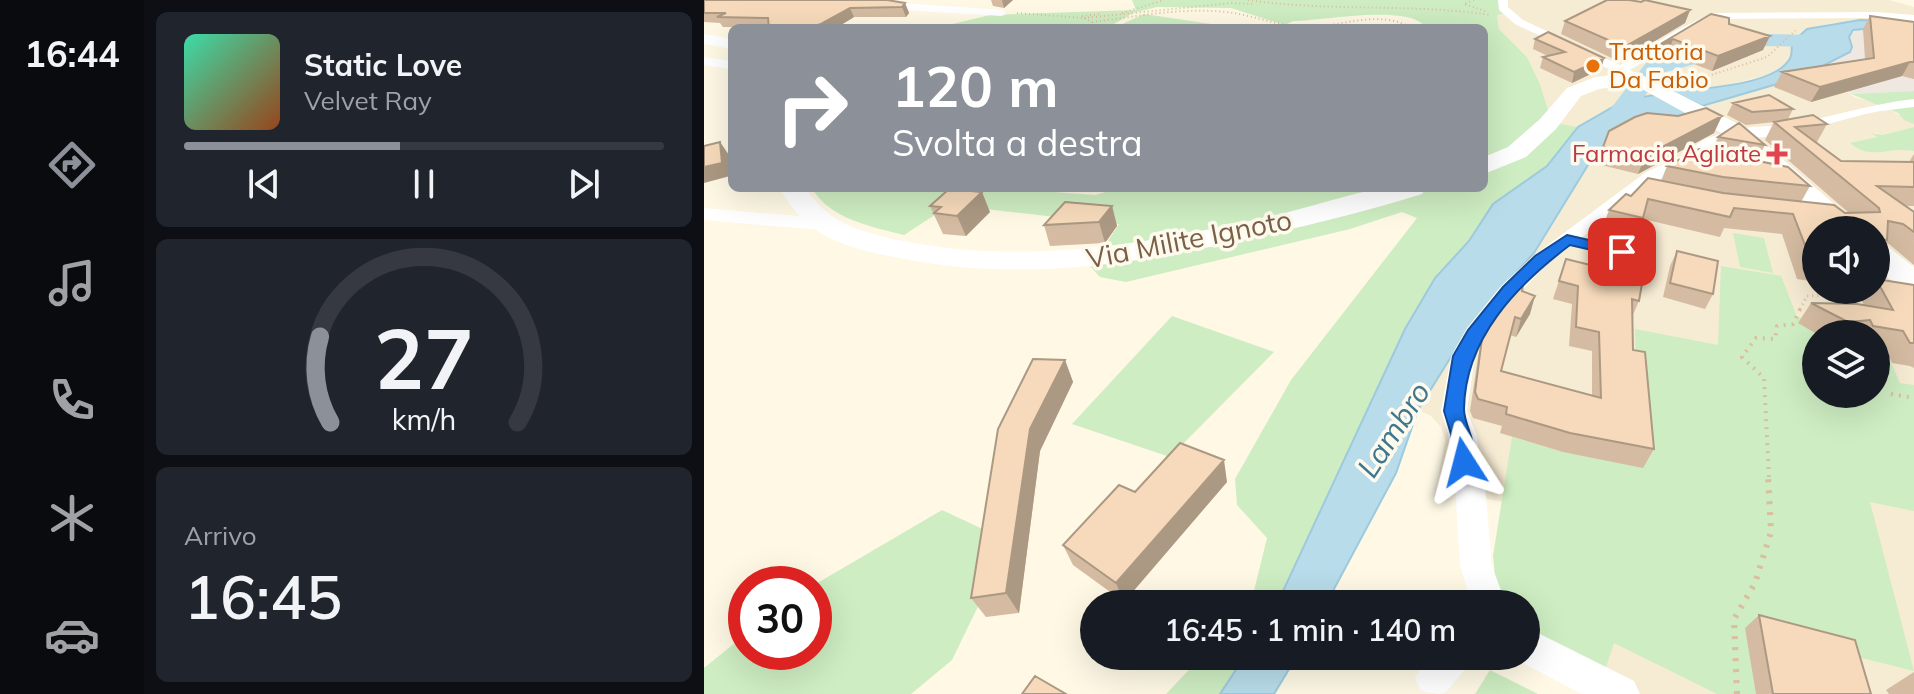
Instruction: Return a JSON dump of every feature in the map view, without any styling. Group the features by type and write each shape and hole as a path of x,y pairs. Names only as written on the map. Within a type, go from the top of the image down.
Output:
{"street":[{"path":"864,0 916,8 1002,13"},
{"path":"1503,0 1503,8 1519,22 1704,112 1834,216"},
{"path":"1488,164 1517,152 1548,124 1574,92 1629,74 1681,32 1712,16 1863,15 1914,18"},
{"path":"704,39 728,43"},
{"path":"704,61 728,64"},
{"path":"1484,590 1476,566 1470,486 1462,434 1454,411 1463,356 1475,334 1509,291 1540,260 1652,176 1699,160 1710,142 1825,122 1873,108 1914,103"},
{"path":"1756,171 1789,179"},
{"path":"1639,188 1662,194"},
{"path":"795,192 821,224"},
{"name":"Via Milite Ignoto","path":"821,224 868,242 920,254 981,261 1052,262 1165,250 1399,192"},
{"path":"1801,213 1813,216"},
{"path":"704,214 821,224"},
{"path":"1890,262 1912,279"},
{"path":"1540,652 1621,694"}],"lane":[{"path":"1567,239 1650,258"}],"path":[{"path":"1002,13 1071,16 1122,13 1164,0"},
{"path":"1248,0 1271,4"},
{"path":"1422,3 1461,6 1494,16 1464,4 1474,0"},
{"path":"1071,16 1084,18 1232,3 1357,6 1410,3"},
{"path":"1084,18 1092,22 1195,11 1227,12 1279,24"},
{"path":"1338,24 1395,19 1404,24"},
{"path":"1708,76 1767,57"},
{"path":"1737,694 1734,619 1755,583 1771,532 1764,378 1742,357 1756,338 1775,339 1777,326 1793,324 1807,296 1874,294 1912,279"},
{"path":"1891,394 1914,398"}],"shaded area":[{"path":"1503,0 1889,0 1914,7 1914,25 1860,20 1827,24 1791,50 1793,56 1775,73 1728,85 1672,91 1702,106 1818,72 1854,97 1882,105 1914,124 1914,127 1883,135 1873,132 1879,137 1851,144 1882,151 1900,148 1914,151 1914,694 1621,694 1540,652 1540,590 1508,590 1476,566 1504,573 1516,504 1471,496 1445,486 1439,474 1445,440 1441,427 1431,416 1418,410 1454,352 1534,253 1596,152 1613,138 1625,100 1578,127 1561,124 1549,113 1527,57 1499,29 1497,15 1507,13"},
{"path":"1858,28 1914,35 1914,91 1851,94 1818,72 1824,65 1850,52 1849,37"}],"green space":[{"path":"1132,0 1503,0 1508,13 1497,15 1499,29 1527,57 1549,113 1561,124 1578,127 1547,166 1493,204 1469,241 1435,278 1405,329 1284,590 1254,590 1267,538 1237,505 1235,479 1291,380 1417,218 1402,212 1350,229 1126,282 1100,277 1091,267 1119,224 950,205 904,235 840,214 815,192 1053,192 1095,195 1105,192 1488,192 1488,24 1421,24 1403,16 1364,15 1282,24 1231,8 1157,7 1133,13 1114,24 953,24 990,15 1136,10"},
{"path":"1144,14 1211,24 1123,24"},
{"path":"1914,91 1914,124 1898,113 1851,94"},
{"path":"1914,127 1914,151 1865,151 1850,143 1878,137 1871,133 1883,135"},
{"path":"1733,233 1764,238 1773,273 1740,267"},
{"path":"1721,266 1781,276 1797,317 1816,320 1802,320 1802,408 1890,408 1890,360 1900,383 1914,385 1914,511 1870,502 1914,671 1746,629 1756,694 1717,694 1614,643 1604,673 1540,635 1540,590 1497,590 1493,556 1512,437 1563,452 1582,454 1636,371 1635,329 1718,345"},
{"path":"1172,316 1274,352 1170,457 1072,424"},
{"path":"942,510 991,533 984,594 952,660 911,694 704,694 704,668 728,649 728,670 832,670 832,574"},
{"path":"1189,670 1236,670 1220,694 1166,694"},
{"path":"1490,670 1538,694 1475,694"}],"water":[{"path":"1860,20 1893,21 1875,28 1853,30 1849,37 1850,52 1824,65 1818,72 1702,106 1670,91 1734,84 1767,76 1789,60 1792,43 1807,29"},
{"path":"1660,94 1697,113 1613,138 1596,152 1534,253 1454,352 1418,410 1396,473 1333,590 1284,590 1405,329 1435,278 1469,241 1493,204 1547,166 1578,127 1625,100"},
{"path":"1236,670 1289,670 1274,694 1220,694"}],"building":[{"path":"704,0 887,0 905,3 902,7 850,8 821,24 769,24 768,18 717,17 726,13 704,13"},
{"path":"1607,0 1645,0 1690,10 1624,47 1565,21"},
{"path":"1711,14 1729,18 1729,24 1770,36 1718,56 1673,39 1652,49"},
{"path":"1870,16 1914,22 1914,62 1820,87 1782,72 1874,58"},
{"path":"1548,32 1604,58 1574,72 1543,57 1565,52 1535,39"},
{"path":"1769,95 1793,109 1752,112 1733,103"},
{"path":"1706,108 1722,116 1645,156 1603,147 1609,131 1635,117 1647,113 1678,116"},
{"path":"1813,115 1827,124 1795,127 1841,161 1914,162 1914,187 1877,186 1914,212 1914,232 1903,224 1890,221 1890,216 1802,216 1802,237 1793,214 1734,208 1730,217 1648,199 1643,218 1609,210 1626,194 1631,196 1648,178 1723,193 1834,205 1845,213 1880,212 1879,208 1774,122"},
{"path":"1739,123 1765,145 1718,137"},
{"path":"720,142 722,163 704,167 704,146"},
{"path":"1699,149 1788,167 1810,186 1723,177 1667,166"},
{"path":"946,192 982,192 957,216 934,213 941,207 930,206"},
{"path":"1065,202 1112,206 1099,222 1044,225"},
{"path":"1677,251 1718,261 1713,294 1670,283"},
{"path":"1566,259 1643,278 1639,301 1632,299 1633,350 1645,352 1654,449 1570,433 1506,414 1507,407 1478,399 1475,392 1482,338 1492,320 1524,280 1522,291 1535,296 1521,319 1515,317 1501,371 1601,398 1599,332 1576,327 1578,286 1559,281"},
{"path":"1890,281 1914,285 1914,343 1910,343 1903,331 1890,329 1890,320 1844,320 1813,304 1857,304 1893,310 1890,304"},
{"path":"1033,359 1065,360 1030,429 1006,593 971,598 998,429"},
{"path":"1180,443 1224,460 1116,583 1063,545 1119,485 1135,492"},
{"path":"1759,615 1855,640 1871,694 1773,694"},
{"path":"1035,676 1066,694 1022,694"}],"waterway":[{"name":"Lambro","path":"1620,112 1654,68 1761,40 1817,41"}],"place":[{"name":"Trattoria Da Fabio","path":"1593,66"},
{"name":"Farmacia Agliate","path":"1777,154"}],"route":[{"path":"1464,462 1462,434 1454,411 1463,356 1475,334 1509,291 1567,239 1622,252"}]}
